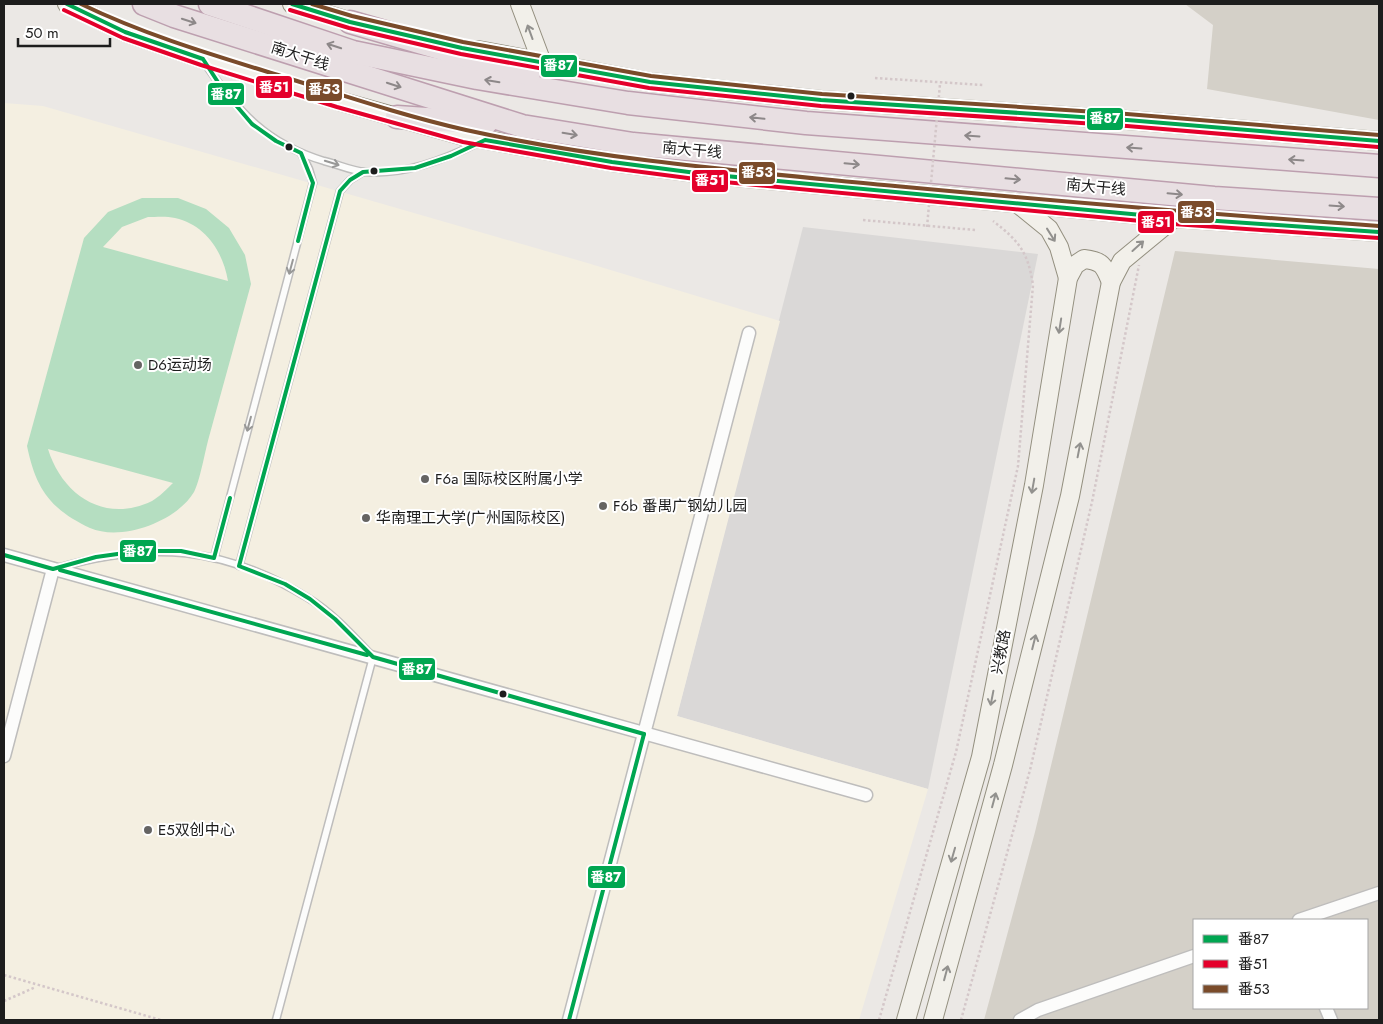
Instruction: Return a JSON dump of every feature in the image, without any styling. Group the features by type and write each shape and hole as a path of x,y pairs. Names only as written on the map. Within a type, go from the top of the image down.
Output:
{"highway":[{"name":"南大干线","path":"144,4 174,16 522,126 667,148 1214,198 1379,209"},
{"name":"南大干线","path":"210,4 353,52 477,78 628,103 806,124 1379,166"},
{"path":"350,22 628,103"},
{"path":"397,117 522,126"}],"main road":[{"path":"67,4 125,32 203,59 456,134 485,140 612,162 704,174 1174,218 1379,232"},
{"path":"292,4 350,22 462,48 541,60 650,82 821,100 1127,120 1379,141"},
{"path":"520,4 541,60"},
{"path":"1017,203 1050,229 1068,278"},
{"name":"兴教路","path":"933,1020 1003,765 1070,496 1111,282 1122,261 1174,218"},
{"path":"1068,278 1076,265 1084,259 1098,260 1105,268 1111,282"},
{"name":"兴教路","path":"906,1020 981,758 1034,485 1068,278"}],"street":[{"path":"569,1020 749,333"},
{"path":"4,555 373,656 644,734 866,795"},
{"path":"4,756 53,569"},
{"path":"1302,919 1379,893"},
{"path":"1020,1020 1038,1010 1193,956"}],"lane":[{"path":"203,59 223,90 252,124 276,141 301,154 363,172 415,168 451,156 485,140"},
{"path":"214,558 313,183 310,169 301,154"},
{"path":"239,566 340,191 350,180 363,172"},
{"path":"53,569 96,557 139,551 181,552 214,558 271,578 310,599 373,656 276,1020"}],"path":[{"path":"875,78 940,84 983,85"},
{"path":"927,227 940,84"},
{"path":"863,220 975,230"},
{"path":"879,1020 956,752 1018,466 1032,285 1030,264 1020,246 993,221"},
{"path":"961,1020 1030,770 1092,502 1144,241"},
{"path":"4,975 161,1020"},
{"path":"4,1001 37,986"}],"shaded area":[{"path":"1185,4 1379,4 1379,120 1207,89 1213,25"},
{"name":"华南理工大学(广州国际校区)","path":"4,103 43,106 584,262 780,321 677,716 928,789 859,1020 4,1020"},
{"path":"803,227 1038,254 928,789 677,716"},
{"path":"1175,251 1379,269 1379,1020 984,1020 1035,832"}],"green space":[{"name":"D6运动场","path":"142,198 178,198 206,209 229,228 245,255 251,284 194,492 175,512 162,520 148,526 117,532 103,532 90,528 76,521 55,505 40,486 27,446 84,238 108,212","holes":["148,217 175,218 196,227 204,233 217,250 226,270 228,281 103,247 122,227","48,449 173,483 152,501 135,507 118,509 102,507 88,501 75,492 64,480"]}],"transit line":[{"name":"番87","path":"67,4 125,32 203,59 223,90 252,124 276,141 301,153 313,183 298,241"},
{"name":"番53","path":"81,4 180,44 396,112 519,141 626,158 895,186 1137,208 1379,226"},
{"name":"番87","path":"292,4 350,22 462,48 650,82 821,100 1127,120 1379,141"},
{"name":"番53","path":"312,4 352,16 463,42 651,76 822,94 1127,114 1379,135"},
{"name":"番51","path":"64,10 123,38 201,65 337,107 463,142 611,168 703,180 1173,224 1379,238"},
{"name":"番51","path":"290,10 349,28 461,54 649,88 821,106 1127,126 1378,147"},
{"name":"番87","path":"644,734 373,657 335,619 310,599 285,584 239,566 340,191 350,180 363,172 415,168 451,156 485,140 612,162 704,174 1174,218 1379,232"},
{"name":"番87","path":"4,555 53,569 96,557 139,551 181,551 214,558 230,498"},
{"name":"番87","path":"60,570 367,655"},
{"name":"番87","path":"569,1020 644,734"}],"place":[{"name":"D6运动场","path":"138,365"},
{"name":"F6a 国际校区附属小学","path":"425,479"},
{"name":"F6b 番禺广钢幼儿园","path":"603,506"},
{"name":"华南理工大学(广州国际校区)","path":"366,518"},
{"name":"E5双创中心","path":"148,830"}]}
